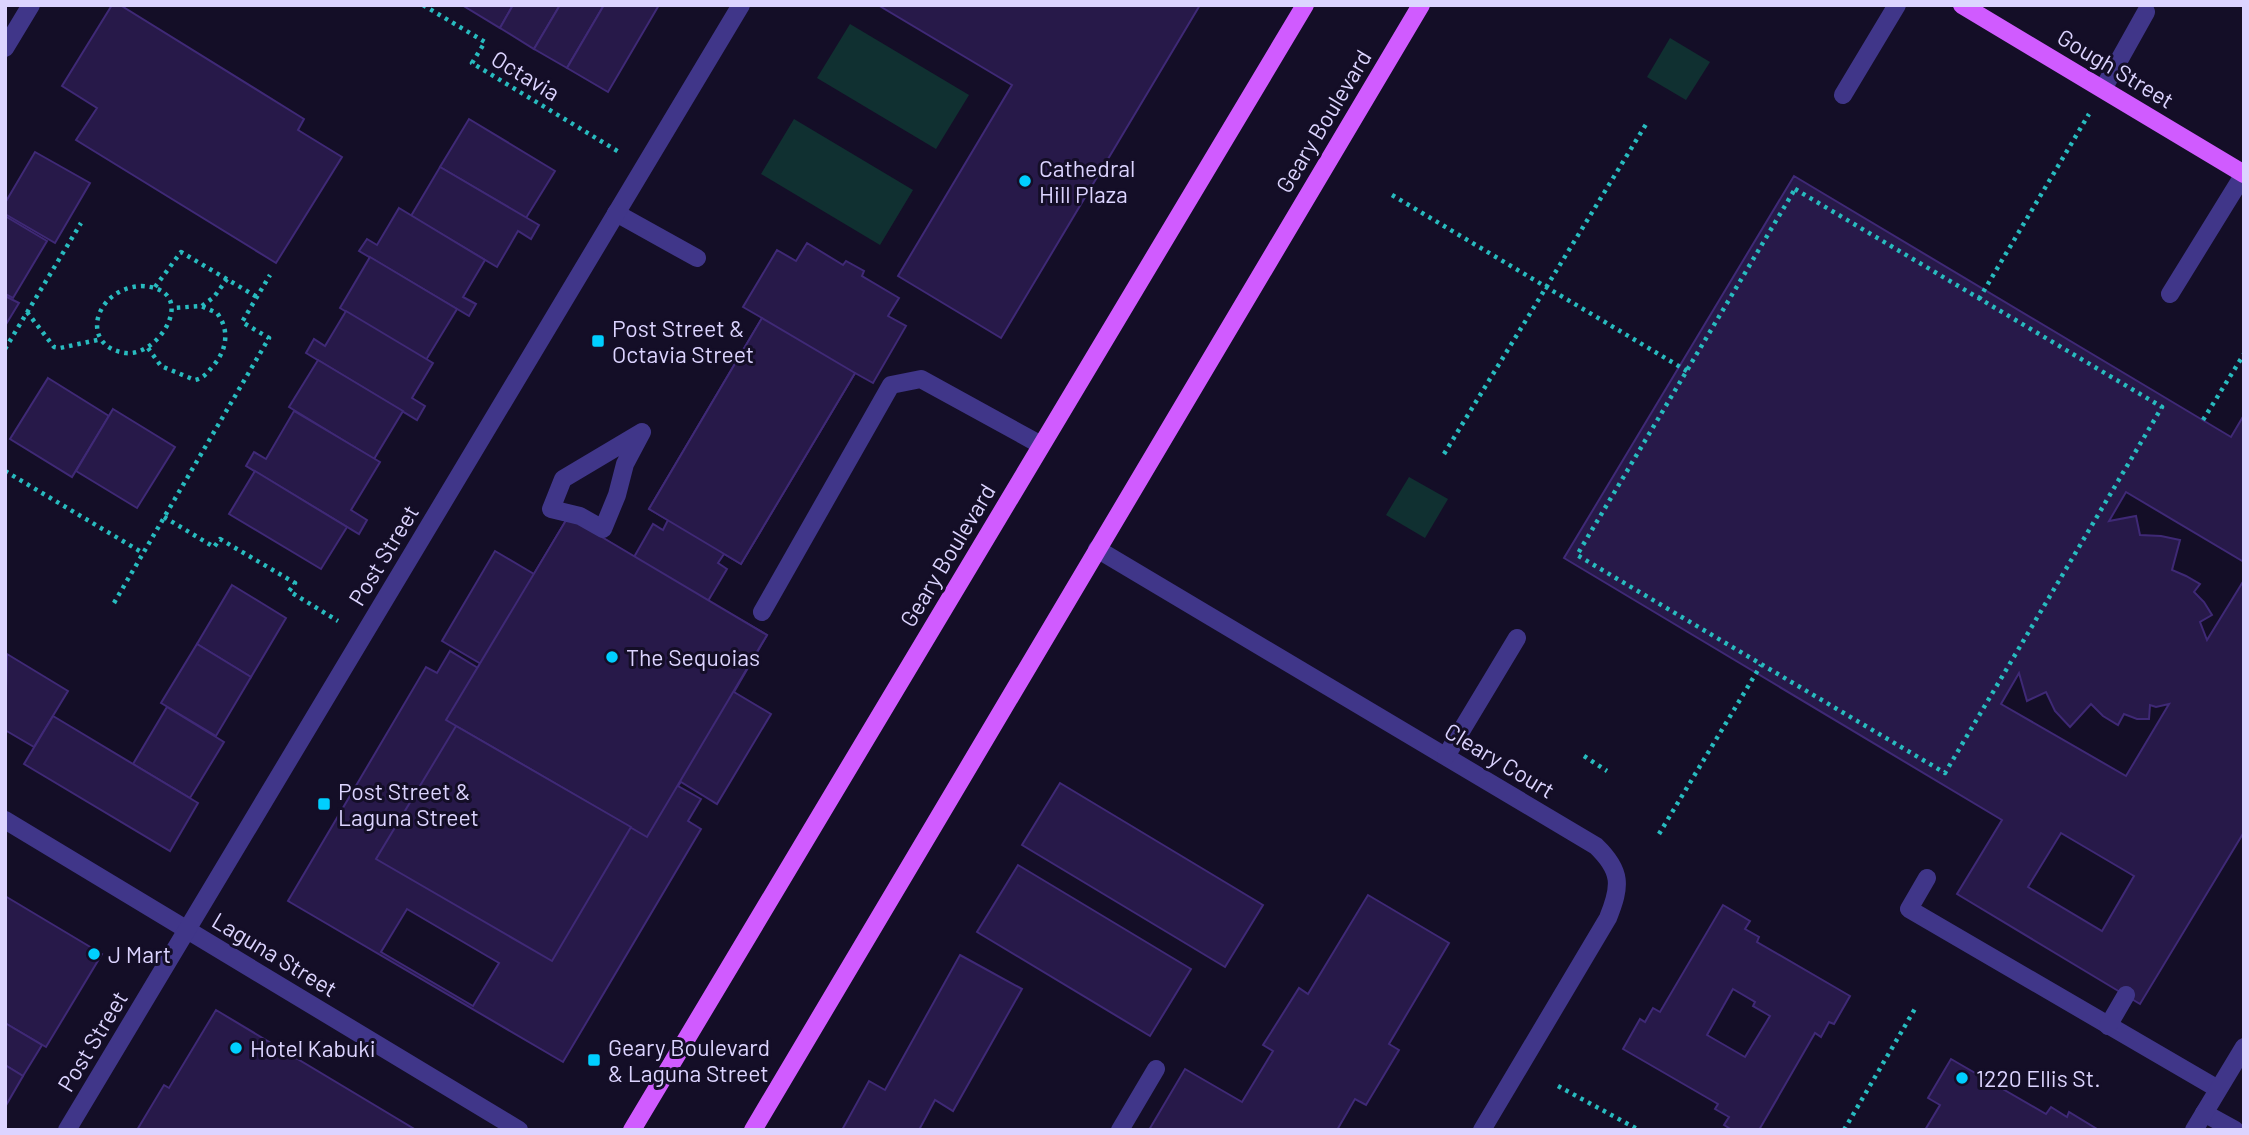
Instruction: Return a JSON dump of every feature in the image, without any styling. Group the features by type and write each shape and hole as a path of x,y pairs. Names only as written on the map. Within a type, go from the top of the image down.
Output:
{"main road":[{"name":"Geary Boulevard","path":"632,1130 1305,5"},
{"name":"Geary Boulevard","path":"753,1130 1421,5"},
{"name":"Gough Street","path":"1962,5 2244,174"}],"street":[{"path":"5,48 31,5"},
{"name":"Post Street","path":"67,1130 741,5"},
{"path":"1843,95 1897,5"},
{"path":"2103,89 2146,12"},
{"path":"2170,295 2244,174"},
{"path":"616,213 697,258"},
{"path":"762,612 891,385 920,379 1041,445"},
{"path":"642,432 625,464 617,495 603,530 580,516 551,509 563,479 642,432"},
{"name":"Cleary Court","path":"1097,549 1596,846 1612,860 1618,879 1616,898 1608,918 1482,1130"},
{"path":"1446,756 1517,638"},
{"name":"Laguna Street","path":"5,820 519,1130"},
{"path":"1927,878 1909,909 2218,1090"},
{"path":"2108,1026 2126,995"},
{"path":"2194,1130 2244,1047"},
{"path":"1120,1130 1156,1069"},
{"path":"2204,1113 2235,1130"}],"path":[{"name":"Octavia","path":"423,5 485,42 472,63 643,167"},
{"path":"1444,454 1648,121"},
{"path":"1979,299 2079,132"},
{"path":"1794,189 2162,407 1945,773 1577,555 1686,371 1794,189"},
{"path":"1392,195 1686,371"},
{"path":"5,349 81,223"},
{"path":"155,287 181,252 257,297"},
{"path":"114,603 270,338 242,322 270,275"},
{"path":"201,306 214,297 227,279"},
{"path":"155,287 165,291 173,308 161,333 148,348 124,353 102,340 98,314 107,300 127,288 155,287"},
{"path":"148,348 161,366 195,380 204,376 222,353 226,332 217,313 201,306 173,308"},
{"path":"27,312 54,346 60,348 102,340"},
{"path":"2203,420 2244,354"},
{"path":"5,471 143,553"},
{"path":"164,517 214,547 220,539 295,583 289,591 363,636"},
{"path":"1659,835 1761,664"},
{"path":"1584,756 1607,771"},
{"path":"1844,1130 1916,1007"},
{"path":"1558,1086 1639,1130"}],"green space":[{"path":"850,24 969,95 936,149 817,78"},
{"path":"1670,38 1710,62 1686,100 1647,77"},
{"path":"794,119 913,190 880,245 761,174"},
{"path":"1409,477 1448,499 1425,538 1386,515"}],"building":[{"path":"112,5 120,5 304,119 298,130 342,157 276,263 76,140 97,108 62,86"},
{"path":"462,5 513,5 500,28"},
{"path":"513,5 560,5 534,49 500,28"},
{"path":"560,5 604,5 567,68 534,49"},
{"path":"604,5 659,5 608,92 567,68"},
{"name":"Cathedral Hill Plaza","path":"878,5 1200,5 1001,338 898,276 1012,85"},
{"path":"469,119 555,171 526,218 440,167"},
{"path":"35,152 90,183 55,243 5,214 5,203"},
{"path":"440,167 539,225 531,239 518,231 497,267 411,216"},
{"path":"1794,176 2231,437 2244,415 2244,562 2126,492 2109,521 2136,516 2140,535 2180,540 2172,570 2200,584 2194,592 2212,615 2200,622 2207,640 2244,580 2244,832 2140,1004 1957,894 2002,820 1564,558","holes":["2019,673 2027,701 2046,692 2055,711 2070,727 2091,704 2103,716 2118,725 2124,714 2137,719 2149,719 2150,705 2156,707 2169,704 2126,776 2001,704","2061,833 2134,876 2102,931 2028,887"]},
{"path":"399,208 485,260 463,297 476,304 469,316 359,251 367,239 377,245"},
{"path":"5,216 47,241 13,298 5,294"},
{"name":"The Sequoias","path":"807,243 843,265 846,261 864,271 862,276 899,298 888,316 906,326 873,383 855,373 741,564 724,554 718,563 727,569 708,601 767,635 734,692 771,714 717,804 681,782 678,786 701,799 688,821 701,829 563,1062 288,901 426,667 437,673 450,651 478,668 481,664 442,641 495,551 534,574 568,517 634,557 653,524 663,530 668,520 649,509 762,318 743,307 777,250 796,261","holes":["407,909 499,963 473,1006 381,952"]},
{"path":"370,257 457,309 426,360 340,308"},
{"path":"5,296 19,303 5,326"},
{"path":"346,311 433,363 412,398 425,406 417,420 306,353 314,339 325,346"},
{"path":"762,318 855,373 741,564 649,509"},
{"path":"318,360 403,411 374,459 289,407"},
{"path":"48,378 109,416 72,477 10,439"},
{"path":"113,409 175,447 137,508 76,471"},
{"path":"294,411 380,462 351,510 367,520 359,534 246,466 254,452 266,459"},
{"path":"255,471 347,527 321,569 229,514"},
{"path":"568,517 767,635 647,837 446,720"},
{"path":"232,585 286,618 251,677 197,644"},
{"path":"197,644 251,677 216,736 161,703"},
{"path":"7,654 68,691 34,747 5,730"},
{"path":"167,707 224,742 190,798 133,764"},
{"path":"53,716 198,803 170,851 24,764"},
{"path":"456,726 631,827 552,961 376,859"},
{"path":"1060,783 1263,905 1225,967 1022,845"},
{"path":"1018,865 1191,969 1150,1036 977,932"},
{"path":"1368,895 1449,943 1389,1044 1399,1050 1366,1105 1355,1099 1337,1130 1149,1130 1185,1069 1242,1102 1273,1051 1263,1045 1299,988 1308,994"},
{"path":"5,896 102,954 46,1047 5,1023"},
{"path":"1723,905 1750,921 1745,929 1759,937 1757,942 1850,996 1834,1024 1829,1022 1821,1037 1815,1033 1759,1130 1732,1130 1724,1125 1729,1117 1715,1109 1718,1104 1623,1049 1640,1019 1645,1022 1653,1008 1660,1012","holes":["1733,989 1755,1002 1753,1006 1770,1016 1745,1057 1707,1035"]},
{"path":"960,955 1022,989 953,1111 935,1100 919,1130 842,1130 869,1081 885,1090"},
{"name":"Hotel Kabuki","path":"216,1010 416,1130 137,1130 164,1085 169,1088"},
{"path":"5,1023 42,1045 23,1076 5,1065"},
{"name":"1220 Ellis St.","path":"1951,1059 2046,1114 2051,1107 2067,1117 2069,1112 2097,1129 1925,1130 1940,1105 1928,1098"},
{"path":"5,1065 23,1076 5,1107"}],"place":[{"name":"Cathedral Hill Plaza","path":"1025,181"},
{"name":"Post Street & Octavia Street","path":"598,341"},
{"name":"The Sequoias","path":"612,657"},
{"name":"Post Street & Laguna Street","path":"324,804"},
{"name":"J Mart","path":"94,954"},
{"name":"Hotel Kabuki","path":"236,1048"},
{"name":"Geary Boulevard & Laguna Street","path":"594,1060"},
{"name":"1220 Ellis St.","path":"1962,1078"}]}
